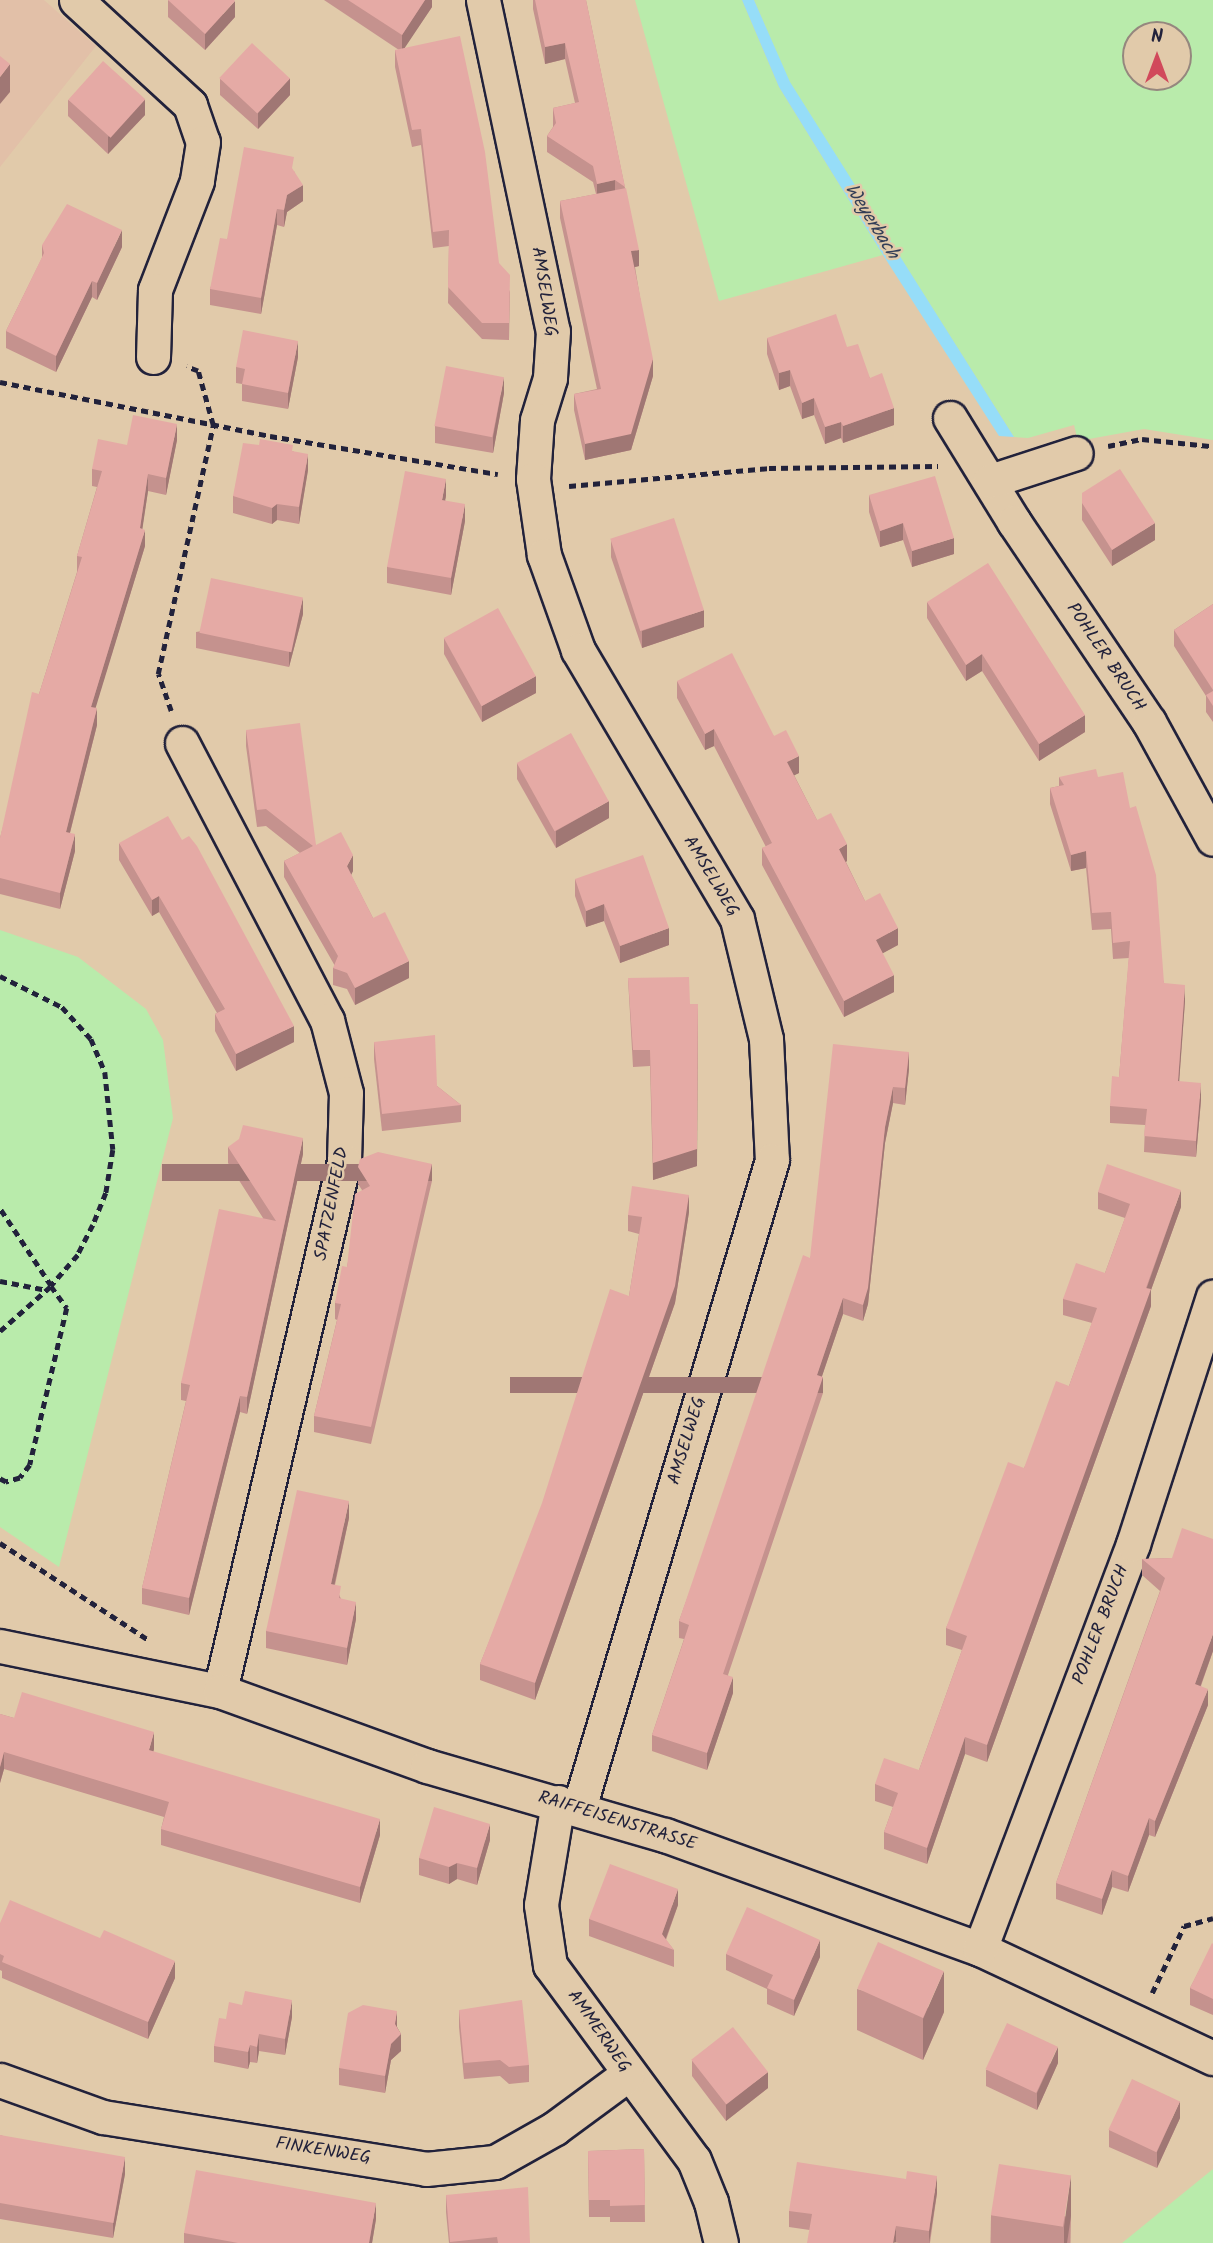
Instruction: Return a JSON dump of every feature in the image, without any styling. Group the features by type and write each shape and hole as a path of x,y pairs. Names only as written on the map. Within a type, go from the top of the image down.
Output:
{"street":[{"path":"76,0 190,104 203,142 197,181 155,290 153,356"},
{"name":"AMSELWEG","path":"483,0 553,331 550,378 537,420 534,485 544,555 578,650 737,919 766,1039 772,1160 568,1805"},
{"name":"POHLER BRUCH","path":"950,418 1149,723 1213,839"},
{"path":"990,481 1076,453"},
{"name":"SPATZENFELD","path":"183,743 327,1020 346,1093 344,1161 220,1691"},
{"name":"POHLER BRUCH","path":"980,1949 1133,1544 1208,1334 1213,1297"},
{"name":"RAIFFEISENSTRASSE","path":"0,1646 220,1691 427,1766 568,1805 980,1949 1213,2058"},
{"name":"AMMERWEG","path":"568,1805 541,1905 550,1965 627,2075 694,2160 711,2202 721,2243"},
{"name":"FINKENWEG","path":"0,2080 103,2117 426,2169 495,2162 555,2128 627,2075"}],"path":[{"path":"153,356 198,371 213,425 158,674 183,743"},
{"path":"0,382 534,485 769,468 949,466 990,481"},
{"path":"1076,453 1142,439 1210,446"},
{"path":"0,976 37,992 80,1023 105,1072 112,1106 113,1150 106,1193 78,1255 49,1288 0,1331"},
{"path":"0,1209 49,1288 67,1308 30,1465 20,1478 6,1482 0,1479"},
{"path":"0,1281 49,1288"},
{"path":"0,1543 154,1645"},
{"path":"1137,2023 1184,1926 1213,1918"}],"shaded area":[{"path":"0,0 44,0 96,46 0,167"}],"green space":[{"path":"635,0 742,0 779,87 883,255 719,301"},
{"path":"754,0 1213,0 1213,440 1144,429 1078,441 1074,425 1028,438 1014,437 789,82"},
{"path":"0,930 78,957 146,1009 163,1040 173,1118 59,1567 0,1527"},
{"path":"1213,2169 1213,2243 1122,2243"}],"water":[{"name":"Weyerbach","path":"742,0 754,0 790,82 1014,437 999,436 883,255 779,87"}],"building":[{"path":"168,0 234,0 235,1 205,34"},
{"path":"348,0 425,0 402,35"},
{"path":"535,0 586,0 625,187 615,180 597,184 593,166 547,136 556,123 553,108 579,102 565,43 545,47"},
{"path":"460,36 485,152 499,263 510,275 509,323 482,323 448,287 449,230 433,232 421,129 412,130 395,50"},
{"path":"252,43 290,78 257,114 219,78"},
{"path":"0,56 10,64 0,77"},
{"path":"103,61 145,99 111,138 68,100"},
{"path":"244,147 294,157 292,168 303,185 287,195 284,210 277,209 261,298 210,289 220,238 227,239"},
{"path":"626,188 639,250 631,251 653,359 631,434 585,444 574,394 601,389 560,201"},
{"path":"67,204 122,230 97,283 92,281 56,356 6,331 44,253 42,245"},
{"path":"836,314 847,347 858,344 870,378 882,373 894,408 843,426 841,422 825,427 814,398 802,403 790,370 779,373 767,338"},
{"path":"243,330 298,341 288,393 242,384 245,369 236,367"},
{"path":"446,366 504,377 492,437 434,426"},
{"path":"133,415 177,424 166,478 148,474 140,528 145,530 91,707 97,708 66,832 75,834 60,893 0,878 0,838 32,692 39,694 82,557 77,556 102,471 92,469 98,439 127,445"},
{"path":"260,439 293,445 292,451 308,454 299,507 277,504 272,508 233,496 243,443 259,445"},
{"path":"1120,469 1155,523 1112,550 1082,503 1082,493"},
{"path":"405,471 446,479 442,500 465,504 451,578 387,567"},
{"path":"935,476 954,538 912,551 903,523 880,531 869,495"},
{"path":"674,518 704,610 640,631 610,539"},
{"path":"988,563 1085,715 1039,744 982,654 966,665 927,602"},
{"path":"211,578 303,598 291,652 199,633"},
{"path":"1213,604 1213,690 1174,630"},
{"path":"498,608 536,676 482,706 444,638"},
{"path":"732,653 774,736 786,730 799,756 787,762 817,820 831,813 847,844 839,849 865,901 880,893 898,928 876,940 894,975 844,1001 762,848 772,843 714,729 705,734 677,681"},
{"path":"1213,691 1213,706 1206,695"},
{"path":"300,723 316,845 341,832 353,855 347,866 373,918 385,912 409,961 355,988 347,973 333,968 338,956 284,861 313,846 266,809 257,810 246,730"},
{"path":"571,733 609,801 555,831 517,763"},
{"path":"1096,769 1098,777 1123,772 1130,808 1136,806 1156,875 1164,983 1185,985 1178,1081 1201,1083 1196,1141 1144,1136 1147,1109 1110,1106 1112,1076 1119,1077 1130,941 1113,943 1111,912 1092,913 1086,851 1071,855 1050,788 1064,785 1059,777"},
{"path":"168,816 182,840 189,836 197,846 294,1026 236,1054 215,1014 225,1009 159,896 152,900 119,843"},
{"path":"643,855 669,928 620,946 604,904 586,911 575,879"},
{"path":"689,977 690,1004 698,1004 697,1149 653,1163 650,1050 633,1050 628,978"},
{"path":"435,1035 437,1086 461,1105 382,1114 374,1042"},
{"path":"833,1044 909,1052 905,1088 893,1087 885,1127 868,1288 863,1305 843,1298 817,1375 823,1377 723,1674 733,1677 707,1753 652,1735 689,1625 679,1621 803,1255 810,1258"},
{"path":"243,1125 303,1138 247,1397 240,1396 189,1598 142,1588 190,1385 181,1383 219,1209 276,1221 228,1147 239,1139"},
{"path":"378,1152 432,1164 371,1427 314,1416 341,1304 335,1303 342,1266 347,1267 355,1194 370,1186 358,1167 360,1159"},
{"path":"1107,1164 1181,1190 1146,1288 1151,1289 987,1745 965,1737 927,1848 884,1832 898,1793 875,1784 884,1758 919,1770 967,1636 946,1628 1008,1462 1024,1468 1056,1381 1069,1386 1097,1308 1063,1299 1076,1263 1105,1273 1130,1204 1098,1192"},
{"path":"632,1186 689,1195 675,1286 535,1683 480,1664 542,1503 610,1289 629,1296 642,1217 628,1215"},
{"path":"297,1490 349,1501 331,1584 341,1586 339,1598 356,1602 347,1648 266,1631"},
{"path":"1182,1528 1213,1539 1213,1634 1195,1684 1208,1689 1155,1821 1149,1818 1128,1876 1112,1870 1102,1899 1056,1883 1165,1578 1142,1559 1172,1558"},
{"path":"22,1692 154,1732 149,1750 380,1819 360,1887 161,1829 169,1802 4,1752 0,1767 0,1714 14,1718"},
{"path":"434,1807 490,1824 477,1868 457,1863 449,1867 419,1858"},
{"path":"610,1864 678,1889 662,1934 674,1950 589,1919"},
{"path":"10,1900 100,1938 104,1930 175,1961 148,2022 2,1962 4,1956 0,1954 0,1923"},
{"path":"747,1907 820,1940 794,2000 767,1988 773,1975 726,1954"},
{"path":"878,1942 944,1971 923,2018 857,1989"},
{"path":"1213,1944 1213,1999 1190,1988"},
{"path":"245,1991 292,2000 285,2039 259,2034 257,2047 250,2045 248,2052 214,2046 219,2018 226,2019 229,2002 242,2005"},
{"path":"522,2000 529,2065 509,2067 500,2060 464,2063 459,2010"},
{"path":"363,2005 397,2011 395,2024 401,2034 391,2044 385,2076 339,2068 348,2013"},
{"path":"1007,2023 1058,2047 1036,2093 985,2069"},
{"path":"733,2027 768,2072 726,2105 691,2060"},
{"path":"1132,2079 1180,2101 1156,2152 1108,2130"},
{"path":"0,2135 125,2157 113,2223 0,2203"},
{"path":"644,2149 645,2205 610,2206 610,2200 589,2200 588,2151"},
{"path":"797,2162 906,2179 907,2171 937,2176 929,2231 896,2226 893,2243 807,2243 812,2214 789,2211"},
{"path":"999,2164 1071,2175 1063,2227 991,2215"},
{"path":"196,2170 376,2203 369,2243 238,2243 184,2233"},
{"path":"528,2187 530,2243 498,2243 497,2237 450,2242 446,2195"}]}
